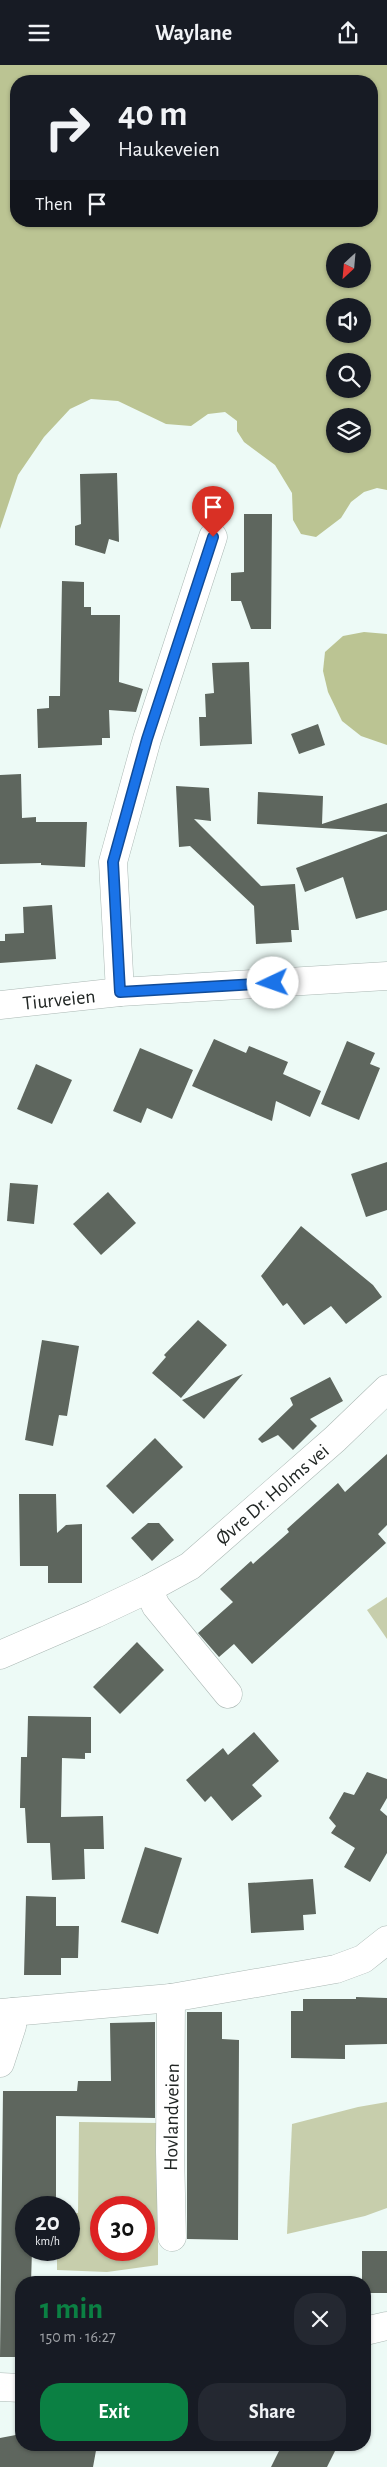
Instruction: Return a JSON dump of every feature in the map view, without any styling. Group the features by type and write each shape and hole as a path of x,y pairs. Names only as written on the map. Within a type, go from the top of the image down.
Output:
{"street":[{"path":"120,992 113,862 147,739 213,537"},
{"name":"Tiurveien","path":"0,1005 120,992 387,976"},
{"name":"Øvre Dr. Holms vei","path":"0,1655 148,1589 190,1565 335,1439 387,1389"},
{"path":"148,1589 156,1606 228,1694"},
{"path":"0,2063 12,2027 7,2013 171,1998 336,1969 363,1959 387,1940"},
{"name":"Hovlandveien","path":"171,1998 170,2201 172,2237"},
{"path":"371,2330 387,2326"},
{"path":"0,2387 15,2388"}],"green space":[{"path":"0,65 387,65 387,490 377,488 364,492 351,502 341,518 316,537 301,534 293,520 292,493 275,465 244,442 237,431 237,421 225,412 208,414 191,426 166,424 118,401 91,399 70,409 44,437 18,475 0,529"},
{"path":"364,632 387,634 387,745 361,736 342,721 328,692 323,671 325,652 343,636"},
{"path":"387,1597 387,1639 367,1610"},
{"path":"387,2102 387,2208 365,2216 287,2234 292,2124 358,2107"},
{"path":"79,2122 158,2123 158,2265 107,2272 57,2270 57,2261 80,2261"}],"building":[{"path":"117,473 119,542 109,539 105,554 75,545 75,526 81,524 80,474"},
{"path":"244,514 272,514 271,629 251,629 241,601 231,601 231,573 244,572"},
{"path":"62,581 84,582 84,607 91,607 91,615 120,615 119,682 143,689 136,712 109,710 110,738 102,738 102,745 38,748 37,709 49,708 49,696 60,696"},
{"path":"249,662 252,744 200,746 199,717 206,717 205,694 214,693 212,663"},
{"path":"318,724 325,745 299,754 291,734"},
{"path":"21,774 22,818 36,817 36,822 87,822 85,867 41,865 41,863 0,864 0,775"},
{"path":"176,786 209,788 211,821 194,819 261,886 295,884 299,930 291,930 292,942 256,944 254,906 190,846 179,847"},
{"path":"258,792 323,796 322,824 387,803 387,832 257,824"},
{"path":"387,834 387,910 356,919 343,877 305,892 296,868"},
{"path":"52,905 56,959 0,963 0,941 5,941 5,934 24,933 23,907"},
{"path":"214,1039 246,1053 249,1046 288,1062 283,1074 321,1091 310,1117 276,1101 272,1121 192,1086"},
{"path":"347,1041 375,1053 370,1064 380,1068 359,1120 321,1104"},
{"path":"140,1048 193,1070 172,1119 147,1108 141,1123 113,1111"},
{"path":"36,1064 72,1080 52,1124 17,1109"},
{"path":"387,1162 387,1210 366,1217 351,1174"},
{"path":"10,1183 38,1185 34,1224 7,1221"},
{"path":"108,1192 136,1223 101,1255 73,1224"},
{"path":"301,1226 373,1285 382,1297 346,1324 331,1306 304,1325 287,1303 283,1306 261,1276"},
{"path":"198,1320 227,1345 181,1398 152,1373 166,1357 164,1355"},
{"path":"42,1340 79,1346 67,1416 59,1415 53,1446 25,1440"},
{"path":"243,1374 204,1419 182,1400"},
{"path":"330,1377 343,1401 310,1419 317,1426 293,1450 278,1435 262,1443 258,1439 293,1405 290,1398"},
{"path":"155,1438 183,1467 133,1514 106,1486"},
{"path":"387,1454 387,1525 378,1534 386,1543 252,1664 234,1644 219,1657 198,1633 233,1602 220,1589 251,1561 253,1564 289,1532 287,1529 338,1483 345,1492"},
{"path":"19,1494 56,1494 57,1533 66,1525 82,1524 82,1583 48,1583 48,1566 20,1566"},
{"path":"148,1523 159,1523 174,1540 152,1561 131,1538"},
{"path":"137,1642 164,1670 120,1714 93,1687"},
{"path":"28,1716 91,1717 91,1753 85,1753 85,1759 62,1758 61,1817 103,1816 104,1849 84,1849 85,1879 52,1880 50,1843 27,1843 25,1808 20,1808 21,1757 27,1757"},
{"path":"254,1732 279,1761 252,1785 262,1796 232,1821 211,1796 205,1802 186,1780 223,1748 228,1755"},
{"path":"367,1772 387,1779 387,1798 380,1810 387,1816 387,1853 370,1882 344,1867 355,1848 331,1833 336,1826 329,1818 344,1792 354,1795"},
{"path":"145,1847 182,1858 158,1934 121,1922"},
{"path":"313,1879 316,1914 303,1915 304,1930 251,1933 248,1883"},
{"path":"26,1896 56,1897 56,1926 79,1926 78,1958 61,1958 61,1975 24,1975"},
{"path":"356,1997 387,1998 387,2044 345,2045 345,2059 291,2058 291,2011 303,2011 303,1999 356,1999"},
{"path":"187,2012 222,2012 222,2039 239,2040 238,2240 187,2239"},
{"path":"155,2022 155,2118 56,2116 56,2196 15,2196 15,2261 32,2261 31,2276 15,2276 15,2357 0,2357 3,2091 77,2091 78,2081 111,2081 110,2023"},
{"path":"362,2251 387,2251 387,2293 371,2293 371,2276 362,2276"},
{"path":"15,2435 15,2451 96,2451 93,2467 0,2467 0,2438"},
{"path":"279,2451 335,2451 327,2467 271,2467"}],"route":[{"path":"213,537 147,739 113,862 120,992 273,983"}]}
